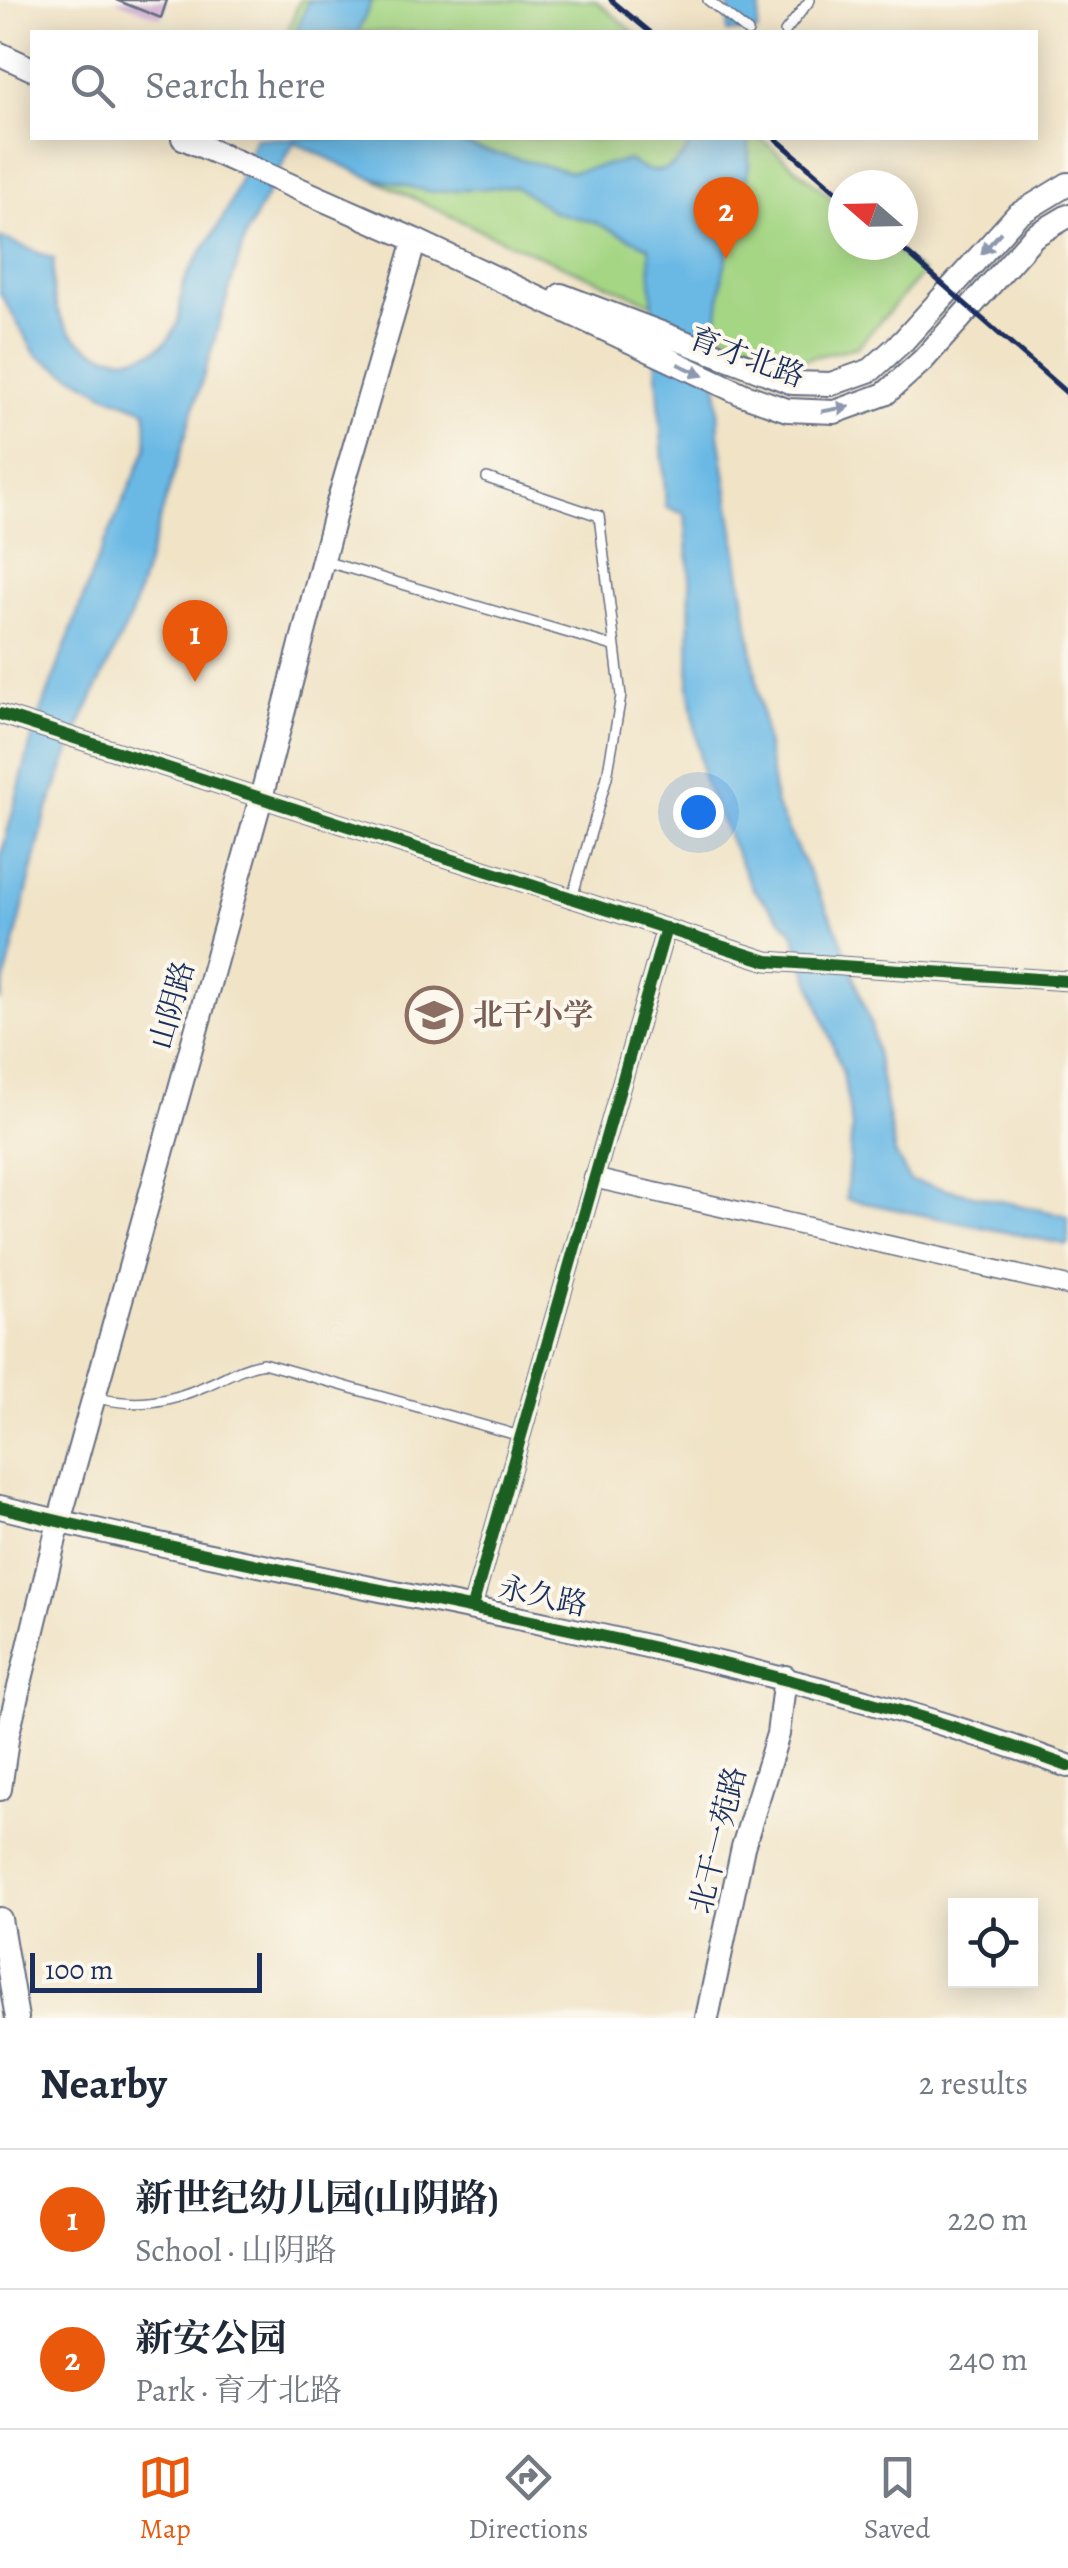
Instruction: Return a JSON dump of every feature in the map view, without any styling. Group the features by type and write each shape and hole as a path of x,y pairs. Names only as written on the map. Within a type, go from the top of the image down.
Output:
{"main road":[{"path":"0,54 30,68"},
{"name":"育才北路","path":"187,140 638,335 742,394 787,410 835,412 885,394 923,360 1034,236 1068,216"},
{"name":"育才北路","path":"638,335 793,383 831,384 870,370 904,340 1017,214 1068,184"},
{"name":"山阴路","path":"0,1788 8,1733 59,1522 323,561 416,240"},
{"name":"永久路","path":"0,1507 785,1677 1068,1766"},
{"name":"北干一苑路","path":"708,2018 744,1846 778,1734 785,1677"},
{"path":"0,1919 17,2018"}],"street":[{"path":"0,714 767,961 1068,981"},
{"path":"472,1607 666,928"},
{"path":"593,1178 1068,1286"}],"lane":[{"path":"708,0 746,30"},
{"path":"787,30 810,0"},
{"path":"487,478 599,516 621,696 607,777 572,898"},
{"path":"323,561 614,646"},
{"path":"94,1398 128,1405 158,1402 206,1386 237,1368 263,1363 520,1436"}],"green space":[{"path":"300,0 595,0 632,30 288,30"},
{"path":"293,140 762,140 828,195 828,260 907,260 923,273 857,347 791,362 486,233"}],"water":[{"path":"309,0 372,0 359,30 297,30"},
{"path":"730,0 761,0 757,30 727,30"},
{"path":"254,140 453,140 571,172 629,160 658,171 675,164 691,140 749,140 749,167 723,273 716,332 719,434 776,806 840,936 871,1025 895,1153 910,1181 1068,1216 1068,1245 846,1199 852,1127 843,1074 793,932 752,888 703,780 689,687 690,578 685,514 666,507 649,247 594,222 554,212 515,186 431,192 366,176 294,142 246,235 131,616 81,722 46,814 0,1001 0,861 33,734 96,563 147,448 146,410 107,395 36,355 0,293 0,237 54,259 56,305 65,324 81,342 107,355 136,357 161,346 171,335 178,321 184,281 218,227"}],"building":[{"path":"116,0 167,0 161,18"}],"railway":[{"path":"611,0 648,30"},
{"path":"777,140 828,184"},
{"path":"915,260 1068,394"}],"cycle path":[{"path":"0,714 767,961 1068,981"},
{"path":"472,1607 666,928"},
{"path":"0,1507 537,1622 805,1684 937,1722 1068,1766"}],"place":[{"name":"新安公园","path":"726,259"},
{"name":"新世纪幼儿园(山阴路)","path":"195,682"},
{"name":"北干小学","path":"434,1015"}]}
